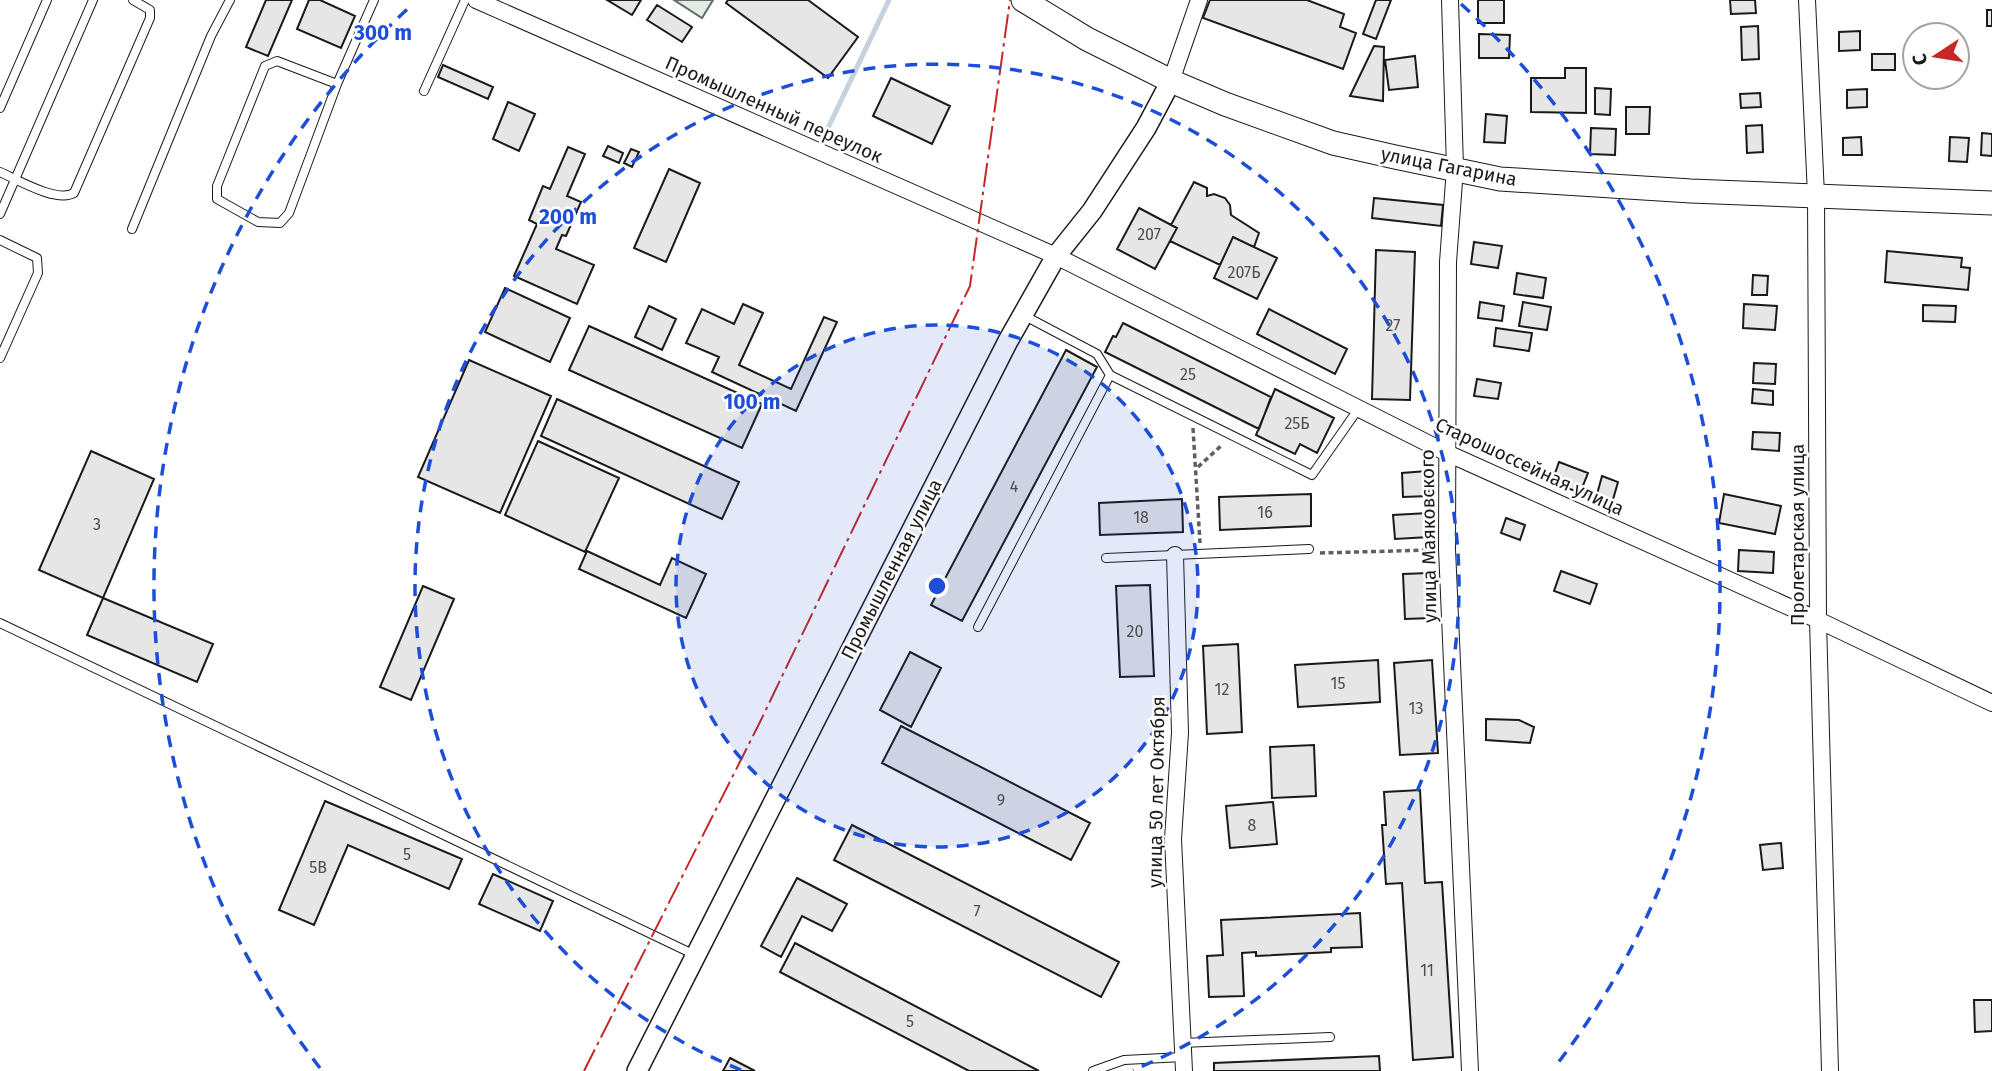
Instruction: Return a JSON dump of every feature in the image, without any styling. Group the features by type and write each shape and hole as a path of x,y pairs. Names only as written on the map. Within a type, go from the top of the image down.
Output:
{"main road":[{"name":"улица Гагарина","path":"1023,0 1087,39 1171,81 1225,104 1333,143 1500,179 1691,191 1992,203"}],"street":[{"name":"Промышленный переулок","path":"476,0 1056,256"},
{"path":"1171,81 1199,0"},
{"name":"улица Маяковского","path":"1450,0 1455,168 1448,262 1447,549 1470,1071"},
{"name":"Пролетарская улица","path":"1807,0 1816,195 1818,620 1830,1071"},
{"name":"Промышленная улица","path":"642,1067 695,955 954,445 1023,315 1056,256 1092,211 1146,128 1171,81"},
{"name":"Старошоссейная улица","path":"1056,256 1447,453 1818,620 1992,703"},
{"name":"улица 50 лет Октября","path":"1175,555 1181,733 1173,839 1183,1057"}],"lane":[{"path":"0,108 47,0"},
{"path":"0,214 93,0"},
{"path":"0,172 57,196 68,197 74,193 150,18 150,10 133,0"},
{"path":"132,229 211,36 230,0"},
{"path":"337,84 276,61 265,66 217,187 218,199 258,222 280,223 289,213 337,84 373,0"},
{"path":"424,91 465,0"},
{"path":"0,240 37,258 38,273 0,358"},
{"path":"1023,315 1097,355 1110,375 1312,475 1359,408"},
{"path":"978,627 1110,375"},
{"path":"1106,558 1308,549"},
{"path":"0,623 695,955"},
{"path":"1093,1071 1124,1060 1183,1057 1330,1037"}],"path":[{"path":"1192,416 1201,554"},
{"path":"1197,468 1232,436"},
{"path":"1308,549 1318,554 1447,549"}],"green space":[{"path":"674,0 713,0 702,18"}],"building":[{"path":"266,0 292,0 268,56 246,47"},
{"path":"309,0 320,0 355,16 341,48 297,29"},
{"path":"607,0 641,0 632,15"},
{"path":"728,0 808,0 858,37 828,78 726,3"},
{"path":"1210,0 1307,0 1344,14 1340,27 1356,33 1343,69 1203,18"},
{"path":"1376,0 1391,0 1376,39 1363,34"},
{"path":"1478,0 1504,0 1504,23 1478,23"},
{"path":"1730,0 1755,0 1756,13 1731,14"},
{"path":"657,5 692,27 682,42 647,20"},
{"path":"1987,10 1992,10 1992,26 1987,26"},
{"path":"1758,26 1759,59 1742,60 1741,27"},
{"path":"1860,31 1860,50 1839,51 1839,32"},
{"path":"1479,34 1510,35 1509,58 1479,58"},
{"path":"1374,46 1384,47 1383,101 1350,96"},
{"path":"1872,54 1895,54 1895,70 1872,70"},
{"path":"1415,56 1418,87 1389,90 1385,60"},
{"path":"443,65 493,87 488,99 438,77"},
{"path":"1565,68 1586,68 1586,113 1531,112 1531,78 1565,78"},
{"path":"891,78 950,106 932,144 873,116"},
{"path":"1595,88 1611,89 1610,115 1595,114"},
{"path":"1867,89 1867,107 1847,108 1847,90"},
{"path":"1760,93 1761,107 1741,108 1740,94"},
{"path":"508,102 535,114 519,151 493,139"},
{"path":"1626,107 1650,107 1649,134 1626,134"},
{"path":"1486,114 1507,116 1505,143 1484,142"},
{"path":"1762,125 1763,152 1747,153 1746,126"},
{"path":"1591,128 1616,129 1615,155 1590,154"},
{"path":"1982,133 1992,134 1992,156 1981,155"},
{"path":"1861,137 1862,155 1843,155 1843,138"},
{"path":"1950,137 1969,138 1967,162 1949,161"},
{"path":"608,146 623,153 619,163 603,156"},
{"path":"568,147 585,154 567,196 581,202 566,236 562,235 556,249 594,265 577,304 514,276 537,224 529,220 543,186 550,189"},
{"path":"631,149 639,152 632,167 624,163"},
{"path":"669,169 700,183 666,262 634,248"},
{"path":"1194,182 1207,188 1207,196 1214,194 1225,198 1230,205 1231,215 1259,233 1254,247 1233,237 1220,265 1170,241 1177,228 1171,225"},
{"path":"1374,198 1443,205 1441,226 1372,218"},
{"path":"1139,208 1177,228 1155,269 1117,249"},
{"path":"1233,237 1277,258 1257,299 1214,278"},
{"path":"1474,242 1502,246 1498,268 1471,264"},
{"path":"1376,250 1415,252 1410,400 1372,399"},
{"path":"1887,251 1962,258 1961,267 1970,268 1968,290 1885,282"},
{"path":"1517,273 1546,278 1543,298 1514,294"},
{"path":"1753,275 1768,276 1767,295 1752,295"},
{"path":"505,288 570,318 550,362 485,332"},
{"path":"1480,302 1504,306 1502,321 1478,318"},
{"path":"1523,302 1551,307 1547,330 1519,326"},
{"path":"743,304 763,313 739,365 791,389 824,317 837,322 796,411 712,372 719,357 686,343 702,309 734,324"},
{"path":"1744,304 1777,306 1775,330 1743,328"},
{"path":"1923,305 1956,306 1955,322 1923,321"},
{"path":"649,306 676,319 662,350 635,337"},
{"path":"1269,309 1347,349 1335,374 1257,334"},
{"path":"1123,323 1271,397 1259,429 1105,352"},
{"path":"589,326 762,404 742,448 569,370"},
{"path":"1496,328 1532,333 1529,351 1494,346"},
{"path":"1066,350 1097,367 962,621 931,605"},
{"path":"469,360 551,396 500,513 418,477"},
{"path":"1754,363 1776,364 1775,384 1753,383"},
{"path":"1477,379 1501,383 1498,399 1474,396"},
{"path":"1275,389 1334,418 1317,453 1300,444 1295,454 1256,435"},
{"path":"1753,389 1773,391 1773,405 1752,403"},
{"path":"557,399 739,482 722,519 541,436"},
{"path":"1753,432 1780,433 1779,451 1752,449"},
{"path":"538,441 619,478 585,552 505,515"},
{"path":"91,451 154,479 103,598 39,570"},
{"path":"1559,462 1588,473 1580,493 1552,482"},
{"path":"1427,471 1429,496 1403,497 1402,473"},
{"path":"1602,476 1618,482 1612,503 1596,498"},
{"path":"1311,494 1311,526 1220,530 1219,497"},
{"path":"1724,494 1781,506 1775,534 1719,523"},
{"path":"1182,499 1183,532 1100,535 1099,503"},
{"path":"1428,513 1429,537 1395,539 1393,515"},
{"path":"1506,518 1525,525 1520,540 1501,533"},
{"path":"1739,550 1774,552 1773,573 1738,571"},
{"path":"587,551 660,585 672,558 706,574 686,618 579,569"},
{"path":"1561,571 1597,584 1590,604 1554,591"},
{"path":"1429,573 1432,618 1405,619 1403,574"},
{"path":"1150,585 1154,676 1120,677 1116,586"},
{"path":"423,586 454,599 411,700 380,687"},
{"path":"103,598 213,644 197,682 87,635"},
{"path":"1238,644 1242,732 1207,734 1203,646"},
{"path":"910,652 941,668 911,727 880,710"},
{"path":"1378,660 1380,702 1298,707 1295,665"},
{"path":"1432,660 1438,753 1400,755 1394,663"},
{"path":"1486,719 1519,720 1534,727 1530,743 1486,740"},
{"path":"901,726 1090,823 1071,860 882,763"},
{"path":"1314,745 1316,796 1272,798 1270,747"},
{"path":"1420,790 1425,883 1442,882 1453,1057 1413,1060 1402,883 1386,884 1382,825 1386,825 1384,792"},
{"path":"325,801 462,859 449,889 348,845 314,925 279,910"},
{"path":"1273,802 1277,844 1230,848 1226,806"},
{"path":"852,825 1119,962 1101,997 834,860"},
{"path":"1781,843 1783,868 1763,870 1760,845"},
{"path":"493,874 553,901 540,931 479,904"},
{"path":"797,878 847,904 832,931 802,916 781,957 761,946"},
{"path":"1360,913 1362,947 1331,948 1331,952 1256,956 1256,952 1242,953 1244,996 1209,997 1207,956 1223,955 1221,920"},
{"path":"795,943 1039,1071 969,1071 780,972"},
{"path":"1974,1000 1992,1000 1992,1031 1975,1032"},
{"path":"1379,1056 1380,1071 1214,1071 1214,1063"},
{"path":"730,1058 755,1071 723,1071"}],"waterway":[{"path":"828,128 889,0"}],"power":[{"path":"584,1071 760,722 970,286 1010,0"}]}
